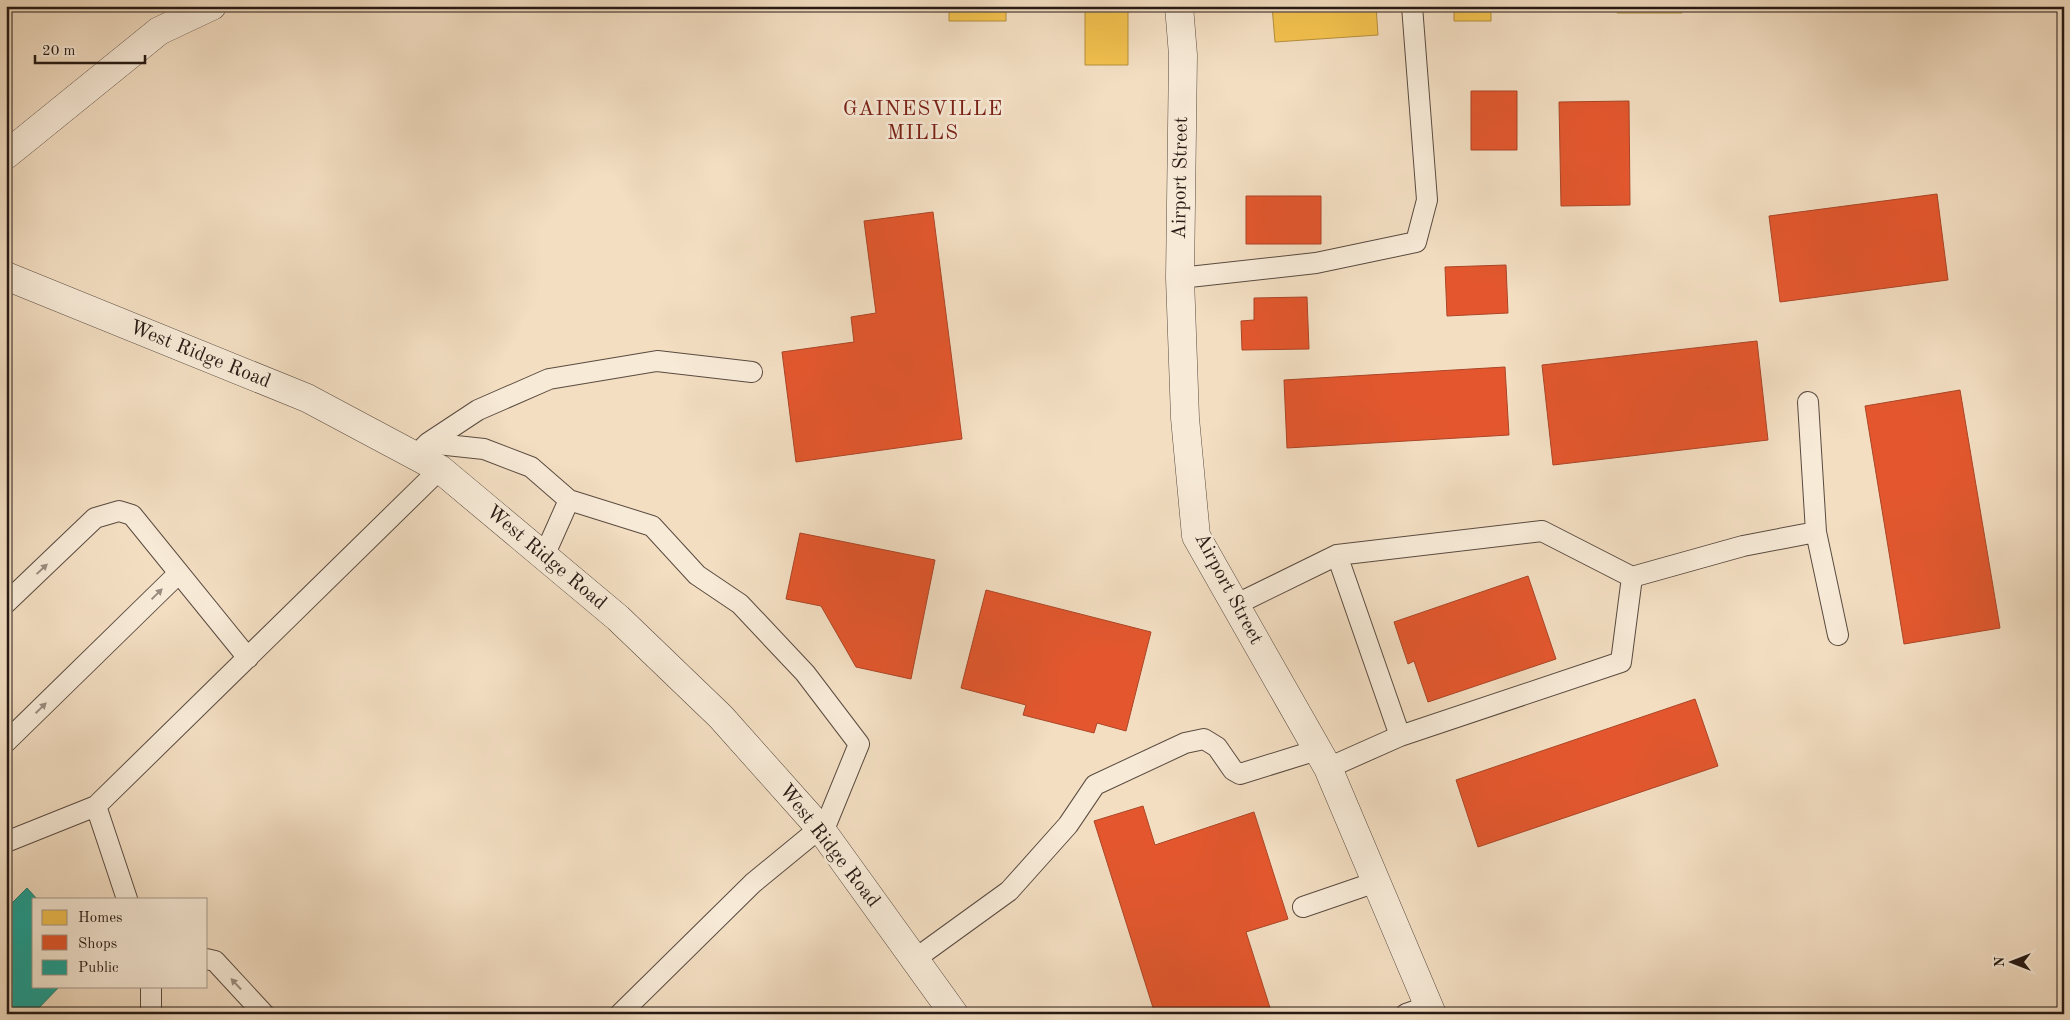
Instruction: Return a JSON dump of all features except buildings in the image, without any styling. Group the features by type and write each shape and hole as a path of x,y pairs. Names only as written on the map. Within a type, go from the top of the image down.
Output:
{"street":[{"path":"6,155 159,31 212,6"},
{"name":"Airport Street","path":"1179,6 1183,55 1180,278 1185,418 1196,536 1323,759 1376,882 1422,1011"},
{"name":"West Ridge Road","path":"6,276 307,398 422,450 440,469 618,618 721,717 821,830 954,1014"}],"lane":[{"path":"1180,278 1316,263 1416,242 1427,200 1412,6"},
{"path":"422,450 478,410 549,379 657,361 752,372"},
{"path":"1808,402 1816,532 1838,635"},
{"path":"422,450 484,449 532,467 569,500 652,526 698,575 740,604 805,673 859,744 821,830 753,883 620,1014"},
{"path":"6,842 96,806 440,469"},
{"path":"544,556 569,500"},
{"path":"6,602 95,518 119,511 132,515 248,658"},
{"path":"1235,605 1337,555 1542,531 1632,577 1743,546 1816,532"},
{"path":"1337,555 1400,736"},
{"path":"6,742 179,573"},
{"path":"915,959 1009,891 1068,825 1095,786 1185,743 1204,739 1217,747 1234,770 1240,774 1323,759 1400,736 1621,662 1632,577"},
{"path":"96,806 128,898"},
{"path":"1303,907 1376,882"},
{"path":"208,959 215,961 264,1014"},
{"path":"150,988 150,1014"}],"district":[{"name":"GAINESVILLE MILLS","path":"923,121"}]}
